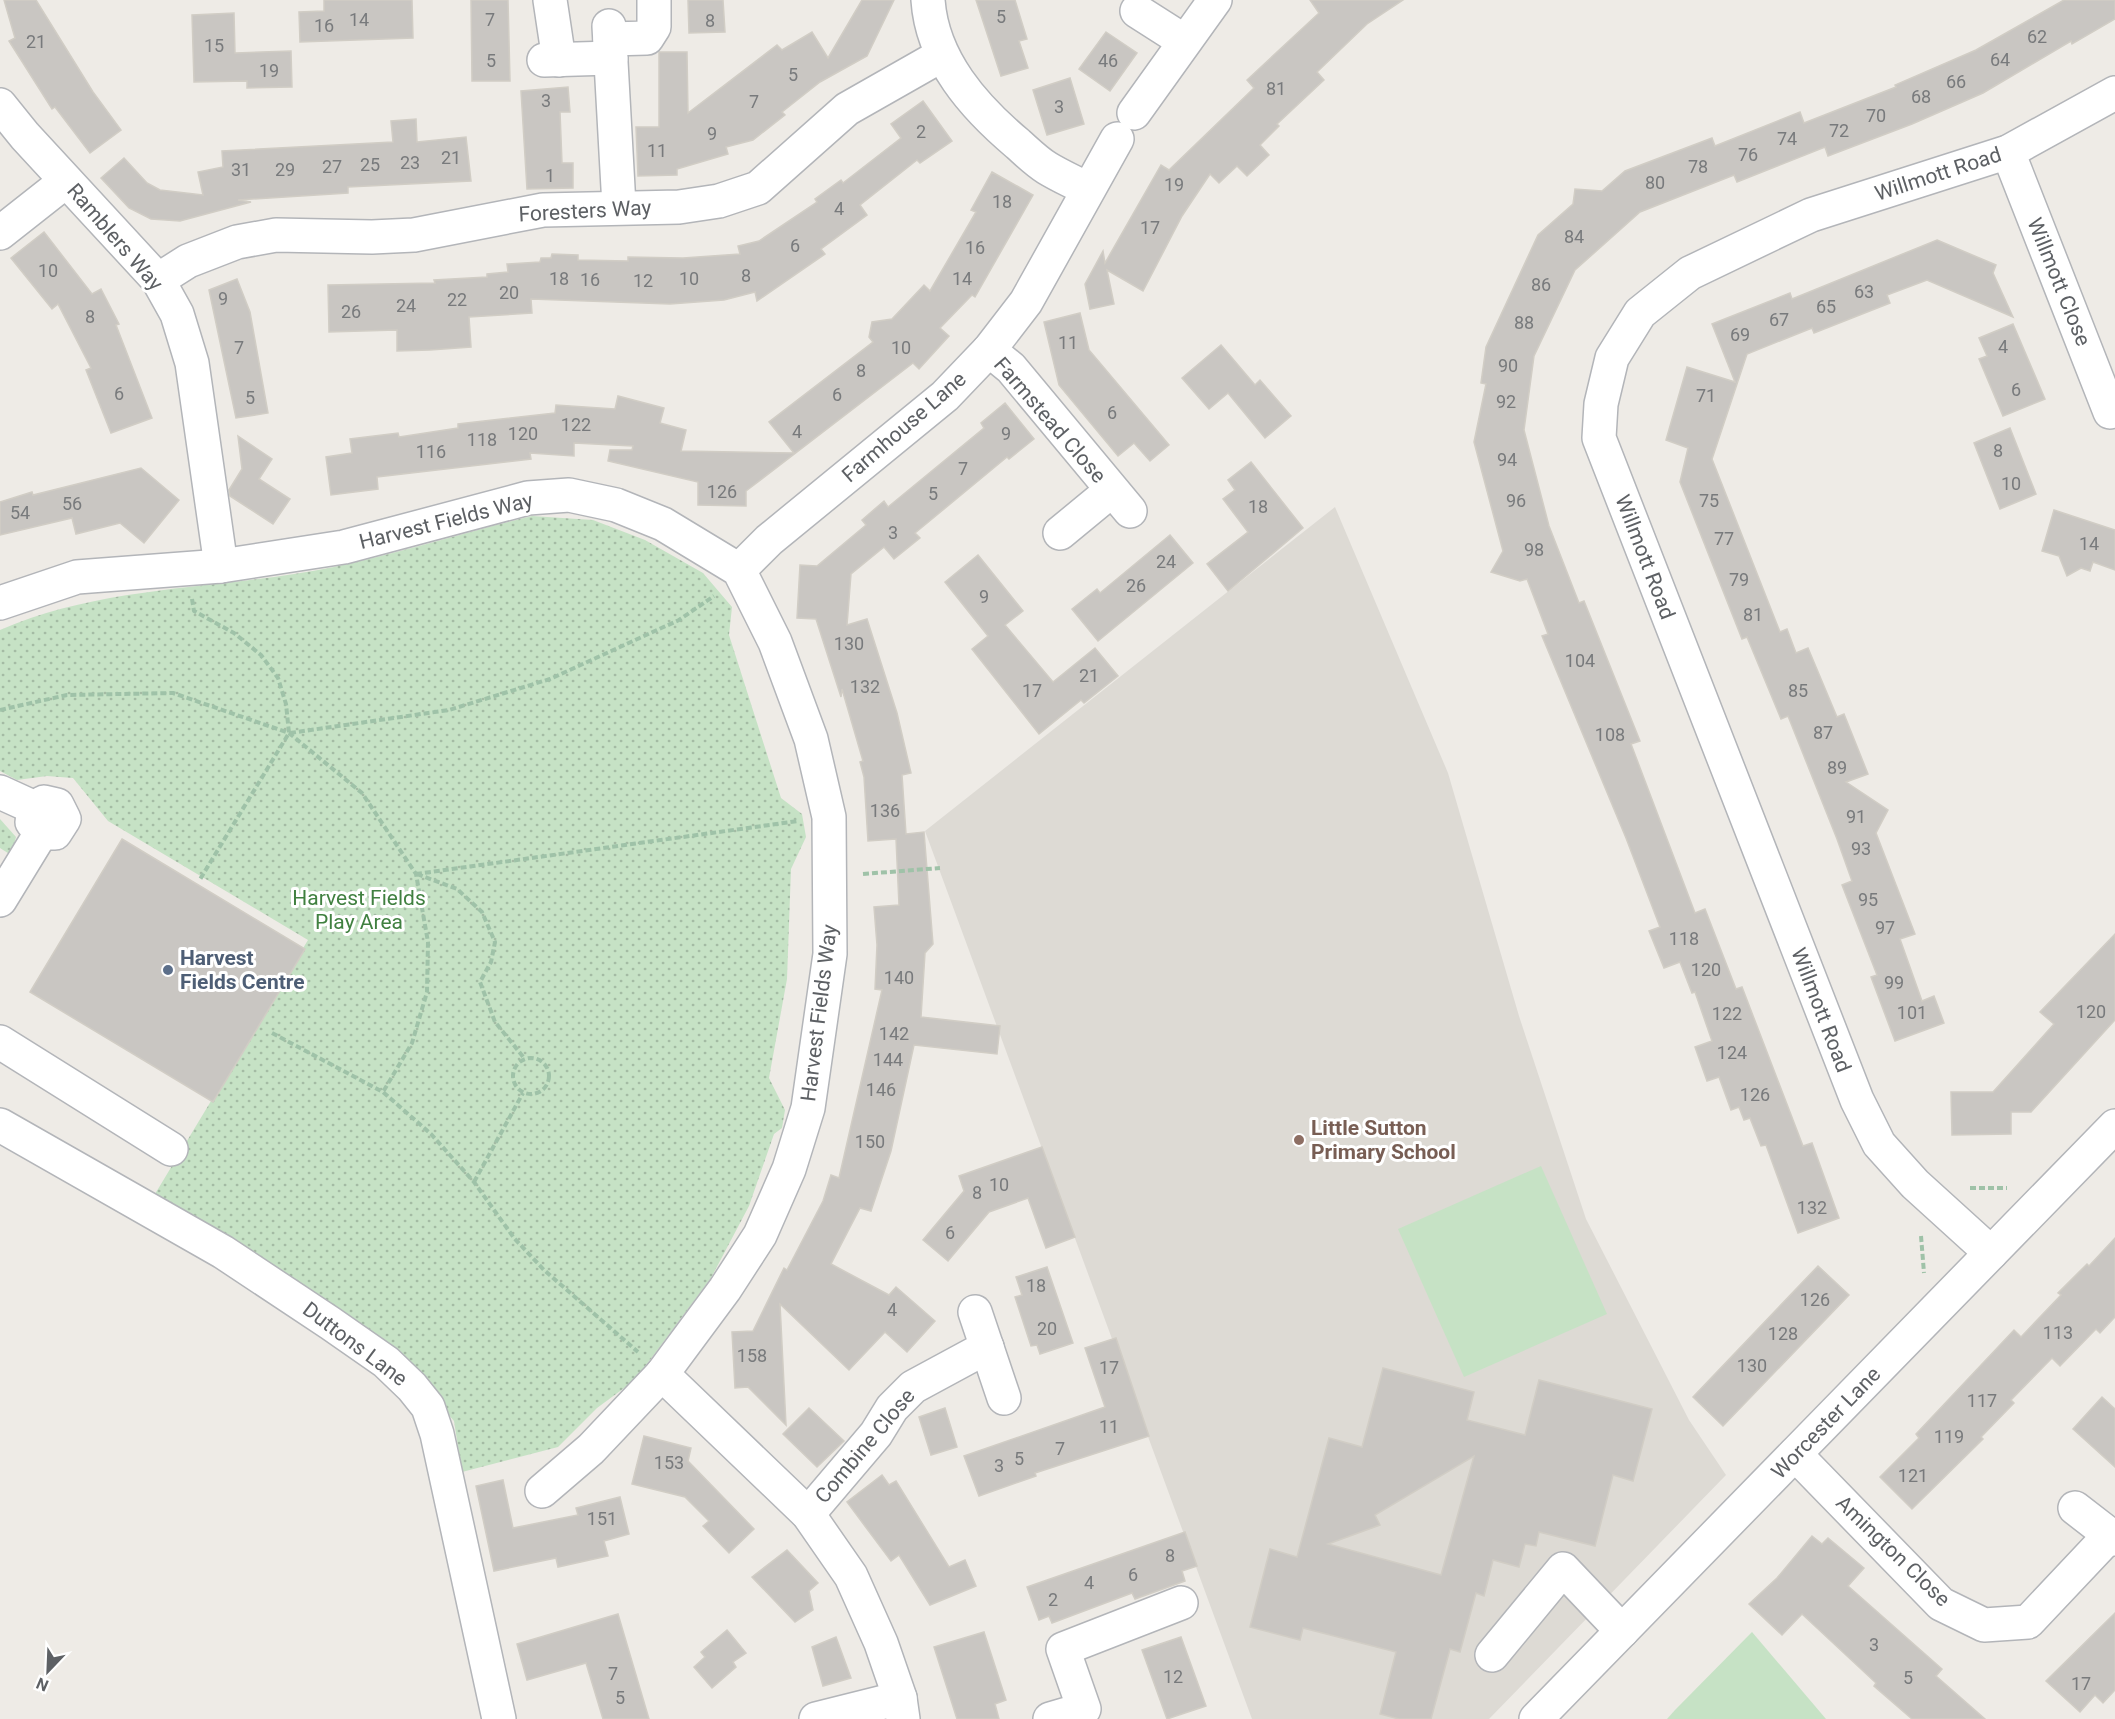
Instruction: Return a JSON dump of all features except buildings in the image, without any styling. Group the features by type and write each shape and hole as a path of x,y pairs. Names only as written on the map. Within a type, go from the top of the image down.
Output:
{"street":[{"path":"550,0 551,60 610,41 647,38 654,27 654,0"},
{"path":"928,0 929,14 942,55 969,96 996,125 1045,167 1087,189"},
{"name":"Farmhouse Lane","path":"739,570 769,540 945,396 989,350 1026,302 1087,189 1126,126 1215,0"},
{"path":"1137,11 1184,41"},
{"path":"610,41 619,206"},
{"name":"Foresters Way","path":"158,280 188,261 237,242 276,235 372,237 414,235 543,210 619,206 679,207 719,201 758,188 847,109 942,55"},
{"name":"Willmott Road","path":"1991,1253 1915,1184 1880,1144 1857,1101 1599,438 1600,404 1612,358 1640,313 1690,273 1811,215 2008,152 2115,93"},
{"name":"Ramblers Way","path":"0,105 66,181 158,280 177,314 192,363 221,566"},
{"name":"Willmott Close","path":"2008,152 2110,412"},
{"path":"0,233 66,181"},
{"name":"Farmstead Close","path":"989,350 1011,368 1121,501 1060,533"},
{"name":"Harvest Fields Way","path":"0,603 77,577 221,566 344,547 528,498 569,495 616,505 663,524 739,570 776,642 811,739 829,817 830,954 808,1108 789,1169 760,1235 726,1289 663,1374 591,1449 542,1491"},
{"path":"0,792 38,820 0,900"},
{"path":"0,1042 171,1149"},
{"name":"Duttons Lane","path":"0,1125 223,1252 386,1362 412,1387 428,1407 438,1434 499,1719"},
{"name":"Worcester Lane","path":"1536,1719 2115,1126"},
{"path":"975,1312 1004,1398"},
{"name":"Combine Close","path":"808,1514 876,1434 892,1408 913,1387 987,1347"},
{"path":"663,1374 808,1514 851,1576 868,1608 902,1709 816,1719"},
{"name":"Amington Close","path":"1795,1454 1941,1604 1984,1625 2028,1622 2112,1537 2075,1508"},
{"path":"1492,1655 1563,1569 1622,1631"},
{"path":"1050,1719 1094,1714 1063,1649 1181,1603"}],"path":[{"path":"186,569 194,611 234,633 261,655 278,678 286,704 289,733 199,881"},
{"path":"289,733 449,710 549,679 679,620 709,601 739,570"},
{"path":"0,710 68,695 173,693 289,733 362,792 416,874 428,942 427,992 412,1043 383,1092"},
{"path":"416,874 829,817"},
{"path":"830,877 940,868"},
{"path":"416,874 457,889 482,912 495,942 492,962 480,982 495,1022 524,1058 542,1061 548,1067 548,1084 538,1093 523,1093 515,1085 514,1067 524,1058"},
{"path":"272,1033 383,1092 431,1134 474,1182 514,1238 544,1270 663,1374"},
{"path":"474,1182 523,1093"}],"shaded area":[{"name":"Little Sutton Primary School","path":"1335,507 1448,773 1519,1016 1586,1219 1689,1420 1726,1475 1489,1719 1252,1719 925,831"}],"green space":[{"name":"Harvest Fields Play Area","path":"532,516 593,520 645,540 703,573 732,607 729,635 781,798 802,814 806,837 791,869 787,979 769,1078 785,1110 782,1128 774,1134 749,1206 711,1278 635,1380 597,1408 558,1447 462,1472 454,1421 406,1365 152,1199 308,940 108,821 73,778 47,776 17,780 0,771 0,630 40,615 81,604 123,596 334,567"},
{"path":"0,819 16,837 11,855 0,848"},
{"path":"1541,1166 1607,1314 1464,1377 1398,1229"},
{"path":"1752,1632 1826,1719 1667,1719 1675,1710"}],"place":[{"name":"Harvest Fields Centre","path":"168,970"},
{"name":"Little Sutton Primary School","path":"1299,1140"}]}
